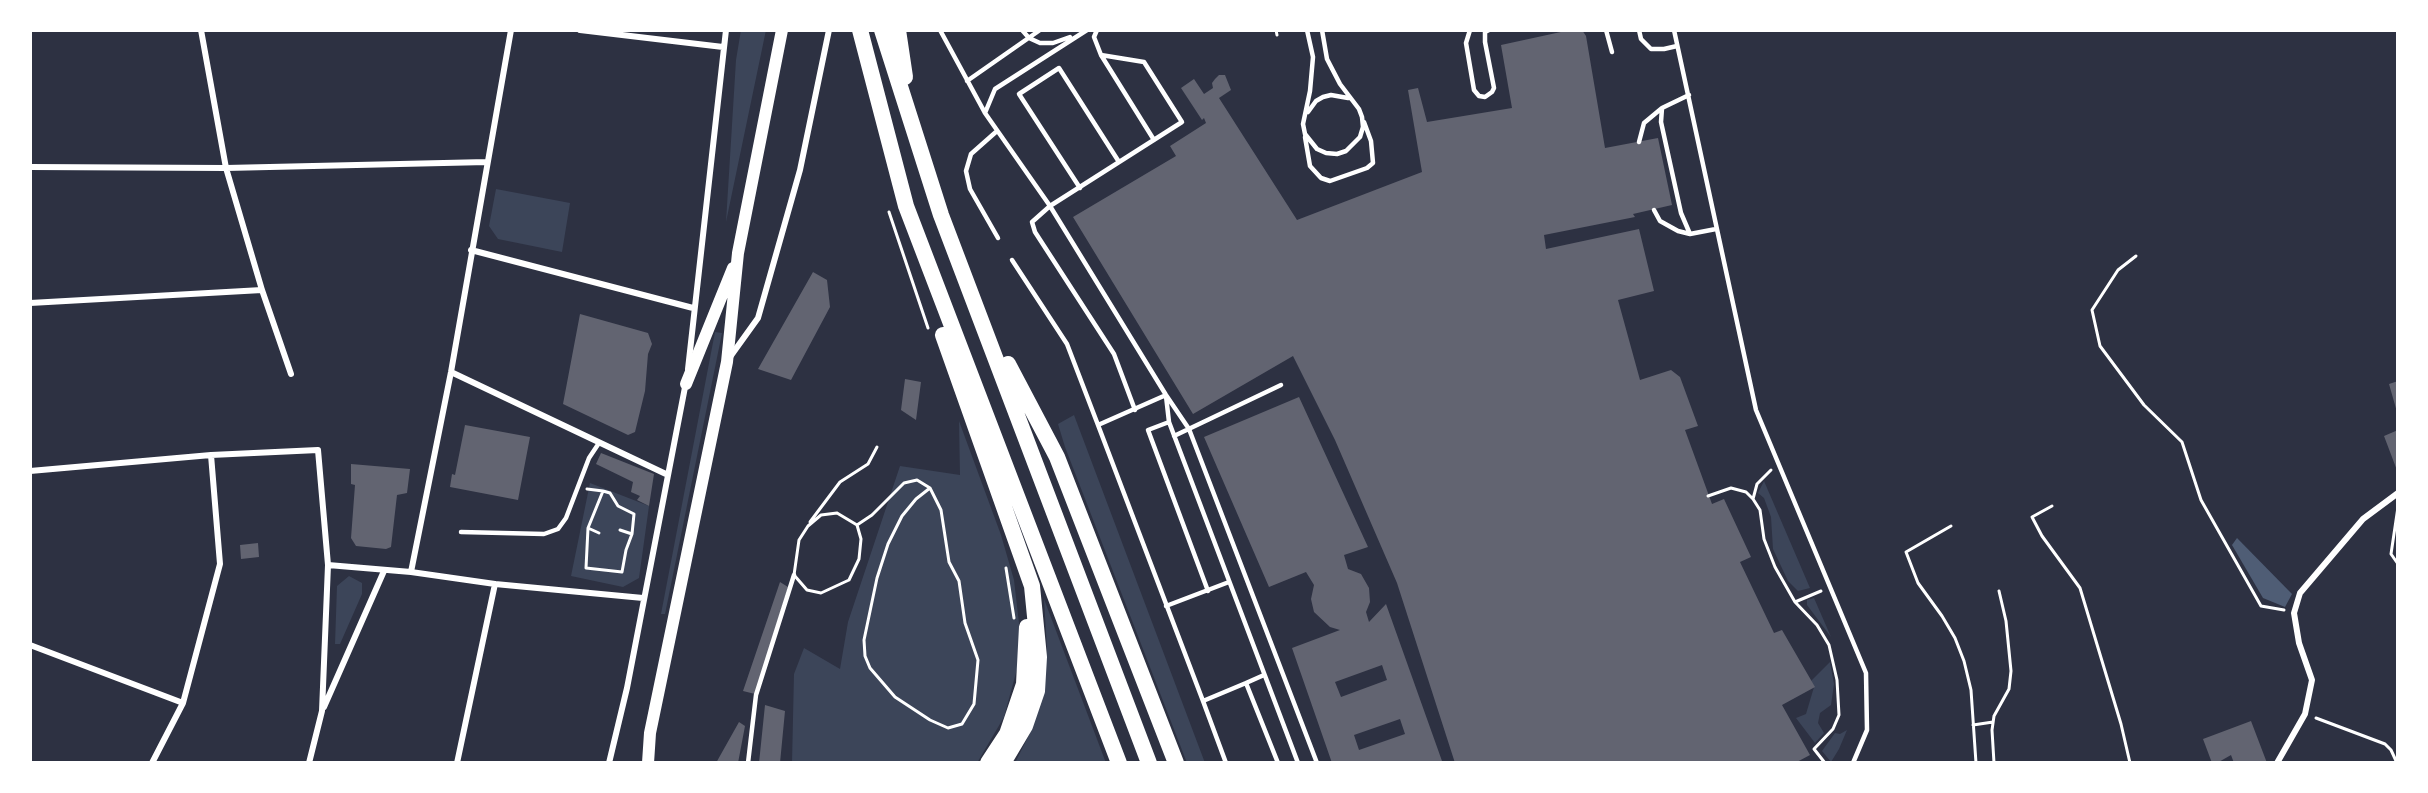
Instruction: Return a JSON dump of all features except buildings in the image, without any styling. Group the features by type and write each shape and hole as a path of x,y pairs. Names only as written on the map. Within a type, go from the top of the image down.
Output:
{"highway":[{"path":"860,30 906,206 1119,763"},
{"path":"882,30 941,216 1149,763"},
{"path":"898,30 914,131"},
{"path":"906,206 907,237 991,466 1032,586 1039,657 1037,691 1025,726 1004,763"},
{"path":"973,297 1057,457 1176,763"},
{"path":"988,763 1007,734 1024,684 1028,632 1021,570 987,474 991,466"}],"main road":[{"path":"648,763 650,733 727,362 738,254 782,30"},
{"path":"686,384 738,254"},
{"path":"650,733 655,763"}],"street":[{"path":"201,30 226,168 262,290 291,374"},
{"path":"411,572 451,372 511,30"},
{"path":"580,30 723,47"},
{"path":"609,763 627,688 686,384 726,30"},
{"path":"727,362 758,318 800,170 829,30"},
{"path":"30,166 226,168 487,162"},
{"path":"471,250 693,308"},
{"path":"30,303 262,290"},
{"path":"451,372 668,475"},
{"path":"30,471 211,455 318,450 328,565 322,711"},
{"path":"152,763 183,703 220,564 211,455"},
{"path":"2277,763 2305,714 2312,681 2298,643 2294,613 2300,593 2363,519 2398,493"},
{"path":"328,565 643,598"},
{"path":"309,763 322,711 384,571"},
{"path":"457,763 495,584"},
{"path":"30,645 183,703"}],"lane":[{"path":"940,30 985,113 1050,206 1189,429 1317,763"},
{"path":"1016,47 1022,37 1022,30"},
{"path":"1022,30 1029,38 1040,43 1053,43 1079,34"},
{"path":"967,81 1040,30"},
{"path":"985,113 995,89 1087,30"},
{"path":"1097,30 1094,37 1101,55 1154,140"},
{"path":"1305,118 1313,57 1307,30"},
{"path":"1322,30 1328,59 1348,98 1359,109 1371,141 1373,163 1366,168 1330,181 1321,178 1310,166 1303,124 1310,107 1323,97 1331,95 1348,98"},
{"path":"1470,30 1466,43 1474,90 1479,96 1485,97 1494,88 1485,42 1485,32 1489,30"},
{"path":"1606,30 1612,52"},
{"path":"1639,30 1641,39 1651,48 1664,49 1677,46"},
{"path":"1674,30 1756,410 1866,673 1867,730 1853,763"},
{"path":"1101,55 1144,62 1182,122 1050,206 1032,222 1035,232 1114,354 1135,410"},
{"path":"1080,188 1019,94 1059,69 1119,162"},
{"path":"1639,142 1644,123 1662,108 1689,96"},
{"path":"1662,108 1661,122 1682,213 1690,234"},
{"path":"1305,134 1317,149 1336,154 1346,151 1360,137 1362,117"},
{"path":"997,131 971,154 966,171 970,189 998,238"},
{"path":"1653,210 1660,221 1678,231 1690,234 1716,229"},
{"path":"1012,260 1067,344 1226,763"},
{"path":"1174,436 1281,385"},
{"path":"1098,426 1166,395"},
{"path":"1166,395 1169,422 1174,436 1298,763"},
{"path":"1169,422 1148,430 1208,591"},
{"path":"461,532 544,534 558,529 567,518 589,458 599,443"},
{"path":"748,763 756,695 794,575"},
{"path":"1166,606 1229,582"},
{"path":"1203,701 1264,675"},
{"path":"1246,683 1278,763"}],"path":[{"path":"1276,30 1277,35"},
{"path":"886,202 897,242 929,332"},
{"path":"2136,256 2118,270 2092,310 2100,346 2144,405 2182,442 2201,500 2262,606 2294,613"},
{"path":"808,526 821,515 837,513 857,525 861,539 859,558 849,580 821,592 807,590 794,575 799,540 808,526 840,482 868,464 877,447"},
{"path":"1753,498 1757,484 1779,465"},
{"path":"857,525 872,515 904,483 917,480 930,488 941,510 949,562 959,581 965,623 978,660 974,704 962,724 948,728 930,720 896,697 870,668 865,656 864,640 877,578 888,544 902,516 916,499 930,488"},
{"path":"1708,496 1731,488 1746,492 1753,498 1760,510 1764,538 1775,567 1796,602 1817,625 1829,645 1837,680 1839,715 1833,729 1814,749 1825,763"},
{"path":"603,491 610,493 618,506 634,514 632,534 622,572 586,568 588,528 603,491"},
{"path":"2398,505 2391,554 2398,564"},
{"path":"2052,506 2032,517 2042,536 2080,588 2121,724 2130,763"},
{"path":"1951,526 1906,552 1918,583 1955,638 1971,690 1976,763"},
{"path":"588,528 599,533"},
{"path":"620,530 632,534"},
{"path":"1006,567 1015,619"},
{"path":"1796,602 1830,587"},
{"path":"1994,763 1993,722 2008,689 2011,671 2006,621 1999,591"},
{"path":"2305,714 2385,744 2391,750 2397,763"},
{"path":"1973,724 1993,722"}],"shaded area":[{"path":"741,30 766,30 726,222 736,60"},
{"path":"496,189 570,203 562,252 498,239 489,226"},
{"path":"715,332 722,333 665,614 661,614"},
{"path":"1074,415 1205,763 1187,763 1065,447 1058,424"},
{"path":"959,421 1001,535 1014,580 1020,632 1017,669 1004,717 977,763 792,763 794,674 804,648 840,669 848,622 900,466 960,475"},
{"path":"1764,481 1810,588 1798,591 1788,581 1773,549 1771,517 1764,498 1758,493"},
{"path":"590,483 649,506 639,578 623,587 571,576"},
{"path":"2237,538 2292,594 2285,607 2263,598 2232,545"},
{"path":"349,576 362,583 362,594 340,644 335,644 337,586"},
{"path":"1814,598 1831,637 1807,605 1807,600"},
{"path":"1044,599 1106,763 1015,763 1031,731 1044,690 1047,649"},
{"path":"1830,662 1834,684 1831,705 1820,713 1818,723 1824,733 1815,743 1796,718 1806,714 1814,687 1811,681"},
{"path":"1847,730 1831,762 1822,751 1835,733 1840,734"}]}
